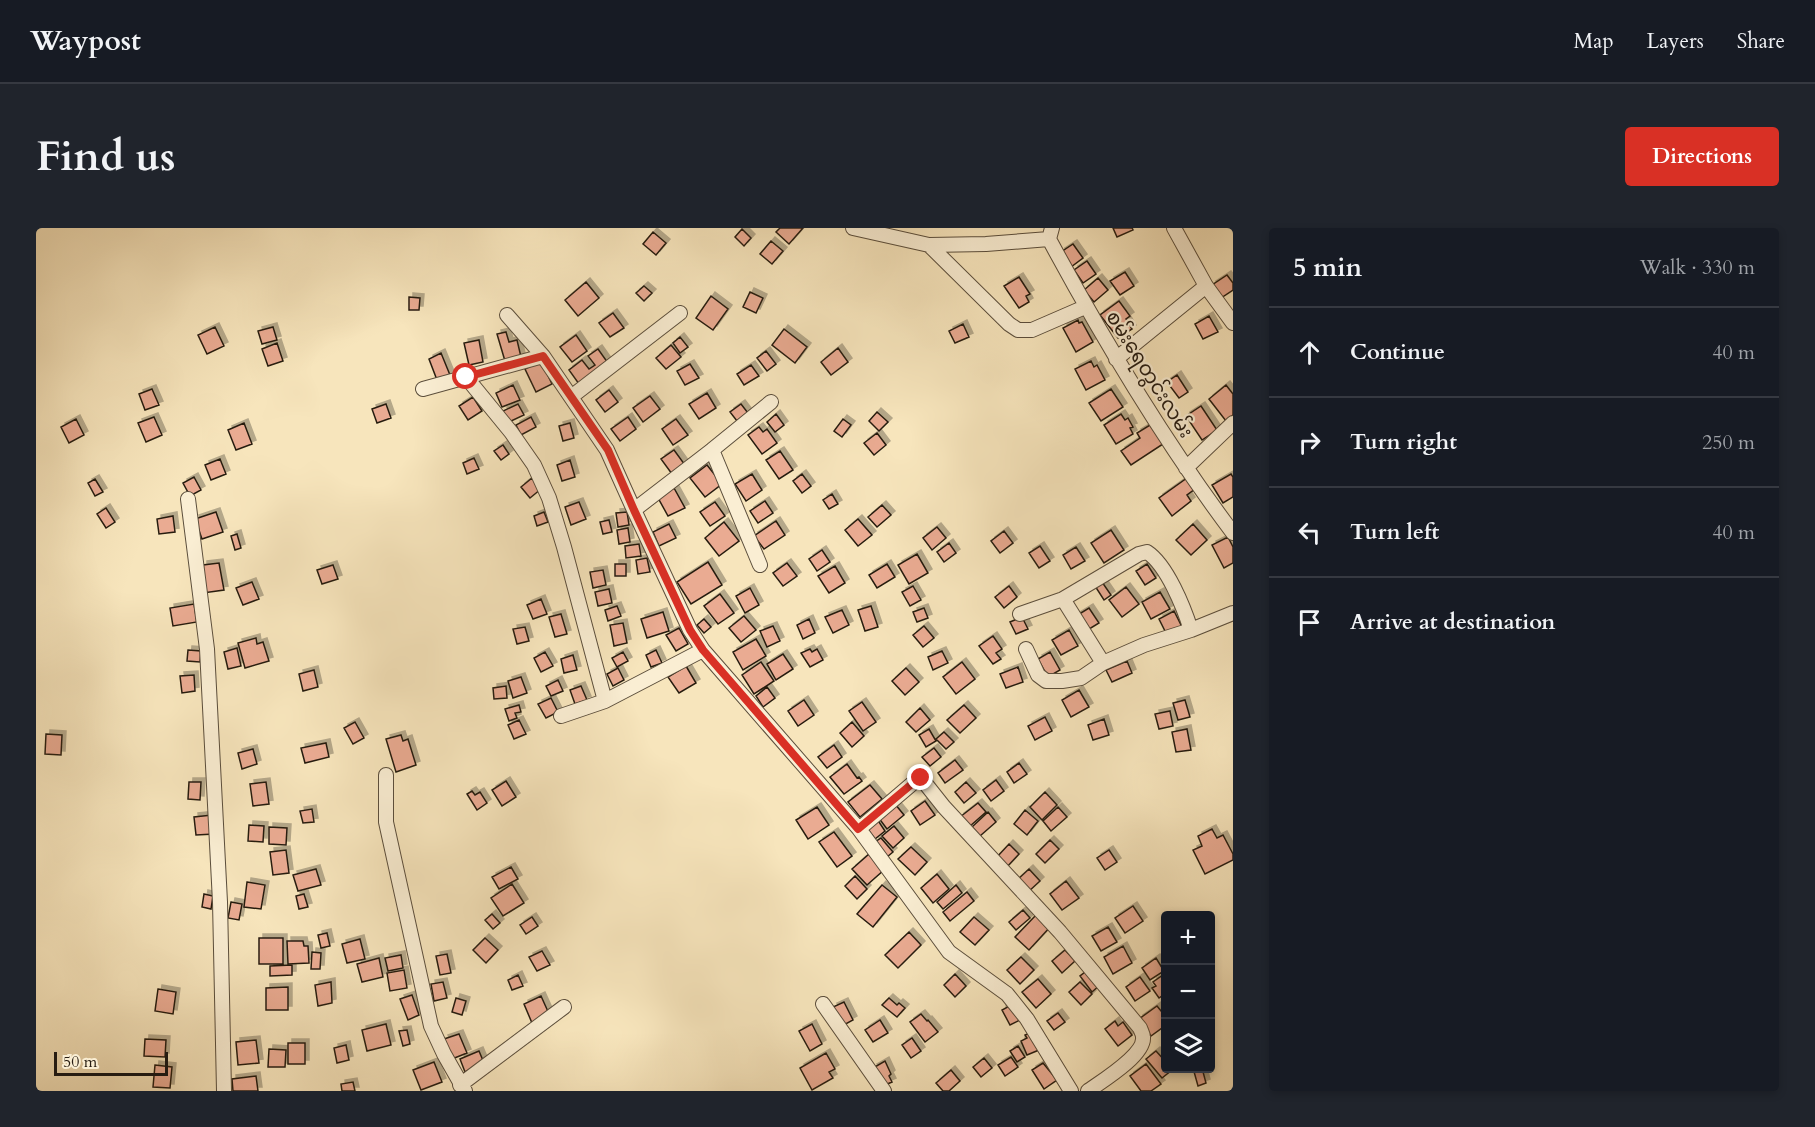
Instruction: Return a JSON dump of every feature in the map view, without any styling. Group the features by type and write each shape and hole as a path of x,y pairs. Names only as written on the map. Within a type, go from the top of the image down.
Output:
{"street":[{"path":"853,228 928,245 986,244 1050,234"},
{"path":"1174,228 1206,286 1233,323"},
{"name":"စမ်းရေတွင်းလမ်း","path":"1050,234 1085,307 1116,359 1186,468 1233,533"},
{"path":"928,245 1009,324 1018,330 1032,330 1085,307"},
{"path":"1116,359 1206,286"},
{"path":"571,397 680,313"},
{"path":"507,315 543,356 608,450 690,630 703,650 858,829 949,952 1007,994 1027,1019 1071,1091"},
{"path":"423,389 543,356"},
{"path":"466,377 511,432 534,465 549,498 605,701"},
{"path":"634,510 771,402"},
{"path":"1186,468 1233,423"},
{"path":"712,450 760,565"},
{"path":"188,499 207,649 220,902 224,1091"},
{"path":"1020,614 1063,599 1139,554 1147,552 1153,556 1167,578 1191,630"},
{"path":"1063,599 1103,663"},
{"path":"1026,649 1038,675 1046,681 1081,678 1103,663 1144,645 1233,613"},
{"path":"561,716 605,701 703,650"},
{"path":"386,775 386,822 431,1026 462,1088 564,1007"},
{"path":"858,829 921,778 944,807 1060,932 1140,1028 1143,1038 1140,1048 1131,1059 1089,1091"},
{"path":"823,1004 884,1091"}],"building":[{"path":"780,228 803,228 789,244 776,232"},
{"path":"1113,228 1132,228 1133,230 1117,237"},
{"path":"742,229 751,238 744,246 735,237"},
{"path":"653,232 666,243 656,255 643,244"},
{"path":"771,241 783,251 772,264 760,254"},
{"path":"1073,244 1083,258 1071,267 1061,252"},
{"path":"1087,261 1096,274 1083,283 1074,270"},
{"path":"1125,272 1134,286 1120,295 1110,281"},
{"path":"1227,275 1233,283 1233,290 1221,298 1212,285"},
{"path":"1019,277 1030,294 1026,296 1029,302 1019,308 1004,286"},
{"path":"1098,278 1108,290 1094,302 1084,290"},
{"path":"586,282 599,298 578,316 565,300"},
{"path":"644,286 652,293 644,301 636,293"},
{"path":"750,292 763,298 756,313 743,307"},
{"path":"711,296 728,309 713,330 696,318"},
{"path":"409,297 420,298 419,310 409,310"},
{"path":"1119,301 1130,316 1126,319 1132,329 1118,338 1100,315"},
{"path":"613,313 624,328 610,337 599,323"},
{"path":"1209,316 1218,332 1203,339 1195,324"},
{"path":"1078,320 1079,323 1082,322 1093,342 1076,352 1063,328"},
{"path":"963,324 969,337 955,343 949,331"},
{"path":"215,327 224,346 207,354 198,335"},
{"path":"273,327 277,340 262,344 258,331"},
{"path":"784,329 807,347 795,363 772,345"},
{"path":"506,332 509,342 517,340 521,357 505,361 497,334"},
{"path":"576,335 587,351 572,362 560,347"},
{"path":"680,337 688,347 680,353 673,343"},
{"path":"479,340 483,362 469,365 464,343"},
{"path":"277,343 283,361 268,366 262,349"},
{"path":"671,345 681,357 666,369 656,358"},
{"path":"838,348 848,362 831,375 821,362"},
{"path":"598,349 608,363 579,384 569,370 582,360 589,369 595,365 588,356"},
{"path":"766,351 776,364 767,371 757,358"},
{"path":"441,353 450,375 437,380 429,359"},
{"path":"541,361 552,384 536,392 525,369"},
{"path":"1091,361 1094,367 1097,365 1105,380 1086,390 1075,369"},
{"path":"690,364 699,378 685,385 677,371"},
{"path":"751,365 759,376 744,385 737,374"},
{"path":"1177,375 1188,392 1179,398 1167,382"},
{"path":"513,385 520,400 502,407 496,393"},
{"path":"1226,385 1233,394 1233,415 1226,421 1209,399"},
{"path":"152,389 159,405 145,410 139,394"},
{"path":"1111,389 1123,407 1101,421 1089,403"},
{"path":"609,390 618,402 605,412 596,400"},
{"path":"707,393 716,408 699,419 689,404"},
{"path":"650,396 660,409 643,422 633,408"},
{"path":"473,397 482,411 468,420 459,406"},
{"path":"386,404 391,418 377,423 372,409"},
{"path":"518,404 524,415 509,422 503,411"},
{"path":"741,404 748,413 737,421 730,412"},
{"path":"1201,406 1217,430 1202,440 1186,416"},
{"path":"877,412 888,422 879,431 869,421"},
{"path":"776,414 784,425 775,432 767,422"},
{"path":"1121,414 1125,420 1128,418 1133,427 1130,428 1133,434 1116,444 1104,425"},
{"path":"154,417 162,435 146,442 138,423"},
{"path":"531,417 536,427 521,435 516,425"},
{"path":"628,417 636,429 620,441 611,429"},
{"path":"76,419 84,435 69,443 61,427"},
{"path":"676,419 688,435 673,445 662,429"},
{"path":"843,419 851,425 842,437 834,431"},
{"path":"244,423 252,444 236,450 228,430"},
{"path":"570,423 574,438 563,441 559,426"},
{"path":"1150,425 1163,444 1131,465 1121,451 1140,438 1137,433"},
{"path":"759,427 763,432 767,429 777,443 762,454 748,435"},
{"path":"877,433 886,445 874,455 864,443"},
{"path":"503,445 509,454 501,460 494,451"},
{"path":"674,450 685,465 672,474 661,459"},
{"path":"780,451 793,470 779,479 766,460"},
{"path":"474,458 479,469 467,474 463,463"},
{"path":"220,459 226,474 211,480 205,465"},
{"path":"570,460 575,477 562,481 557,465"},
{"path":"707,465 722,484 705,497 690,478"},
{"path":"752,474 762,490 746,501 735,484"},
{"path":"802,474 811,486 802,493 793,481"},
{"path":"1231,474 1233,497 1223,503 1212,485"},
{"path":"194,477 201,490 190,496 183,483"},
{"path":"532,478 541,489 530,498 521,487"},
{"path":"1187,478 1195,489 1187,495 1191,501 1172,516 1159,498"},
{"path":"95,479 103,492 95,496 88,483"},
{"path":"674,488 685,508 668,516 657,496"},
{"path":"832,494 838,504 829,509 823,500"},
{"path":"765,501 773,513 758,523 750,511"},
{"path":"579,502 586,519 571,525 565,507"},
{"path":"715,502 725,516 710,526 700,512"},
{"path":"882,505 891,515 877,527 868,517"},
{"path":"106,508 115,522 106,528 97,514"},
{"path":"216,512 223,532 202,539 195,519"},
{"path":"544,512 548,522 537,526 534,516"},
{"path":"627,512 629,525 618,527 616,513"},
{"path":"173,516 175,532 159,534 157,519"},
{"path":"858,519 872,535 858,546 845,530"},
{"path":"609,520 612,532 603,534 600,522"},
{"path":"776,521 785,535 764,549 754,536"},
{"path":"724,522 739,541 719,556 705,538"},
{"path":"669,524 676,538 659,546 653,532"},
{"path":"1193,524 1207,540 1191,555 1176,540"},
{"path":"937,527 946,538 932,550 923,538"},
{"path":"628,528 630,542 619,544 617,530"},
{"path":"1111,530 1124,550 1104,563 1091,543"},
{"path":"1004,531 1013,543 1000,553 991,541"},
{"path":"237,534 241,548 235,550 231,536"},
{"path":"1228,537 1233,547 1233,563 1224,568 1212,545"},
{"path":"949,543 956,553 944,562 937,552"},
{"path":"639,544 641,556 626,558 625,546"},
{"path":"1040,546 1050,561 1039,568 1029,553"},
{"path":"1076,547 1085,561 1071,569 1063,555"},
{"path":"822,550 830,562 817,571 809,559"},
{"path":"917,554 928,573 909,584 898,565"},
{"path":"647,558 650,572 638,574 636,560"},
{"path":"708,562 722,585 691,604 677,582"},
{"path":"219,563 224,590 203,593 203,565"},
{"path":"787,563 797,576 783,586 773,573"},
{"path":"615,564 626,564 626,576 615,576"},
{"path":"887,564 895,577 877,588 869,575"},
{"path":"1147,564 1156,578 1145,585 1136,571"},
{"path":"333,565 338,579 322,584 317,570"},
{"path":"835,566 845,583 829,593 818,576"},
{"path":"603,570 606,585 593,588 590,572"},
{"path":"252,582 259,599 243,605 236,588"},
{"path":"1102,582 1111,595 1104,600 1095,586"},
{"path":"913,586 921,600 910,606 902,592"},
{"path":"1009,586 1017,597 1004,608 995,597"},
{"path":"1126,587 1139,604 1122,617 1109,600"},
{"path":"750,588 759,605 745,613 736,596"},
{"path":"609,589 612,603 598,606 595,592"},
{"path":"1160,592 1170,609 1151,619 1142,602"},
{"path":"720,594 734,613 718,624 704,606"},
{"path":"541,599 547,614 533,619 527,605"},
{"path":"194,604 197,622 173,626 170,608"},
{"path":"617,606 621,616 608,621 605,610"},
{"path":"871,606 878,627 865,631 858,610"},
{"path":"924,608 928,618 917,622 913,612"},
{"path":"1089,608 1099,623 1086,631 1076,616"},
{"path":"842,610 849,625 833,633 825,617"},
{"path":"1174,611 1182,627 1167,635 1159,619"},
{"path":"663,612 669,631 647,638 641,619"},
{"path":"561,614 567,634 555,637 549,617"},
{"path":"744,616 756,630 741,642 729,628"},
{"path":"1022,617 1028,629 1016,634 1010,622"},
{"path":"704,619 711,627 704,633 697,625"},
{"path":"809,619 815,633 803,639 797,625"},
{"path":"623,623 627,643 614,646 610,625"},
{"path":"773,626 780,641 767,647 760,631"},
{"path":"924,626 934,638 923,647 913,635"},
{"path":"525,627 529,641 517,644 513,629"},
{"path":"679,628 688,644 676,651 666,635"},
{"path":"1069,630 1078,646 1061,655 1052,640"},
{"path":"993,636 1002,649 996,653 1001,659 993,664 979,646"},
{"path":"256,638 257,644 263,642 269,661 245,668 238,643"},
{"path":"756,639 766,656 743,670 733,652"},
{"path":"237,648 241,666 228,669 224,652"},
{"path":"810,649 812,652 817,649 823,660 810,667 801,653"},
{"path":"188,650 201,651 200,662 187,661"},
{"path":"656,650 662,663 651,667 646,655"},
{"path":"942,651 948,663 933,670 928,657"},
{"path":"545,652 553,666 541,672 534,658"},
{"path":"623,652 628,661 617,667 612,658"},
{"path":"1050,652 1060,670 1048,677 1038,659"},
{"path":"783,654 793,669 776,680 767,664"},
{"path":"573,655 577,670 564,673 561,659"},
{"path":"1127,661 1132,673 1112,682 1106,670"},
{"path":"761,662 774,681 754,694 742,675"},
{"path":"962,662 975,679 956,694 943,677"},
{"path":"686,666 696,683 679,693 668,677"},
{"path":"1018,667 1023,682 1006,688 1000,674"},
{"path":"618,668 624,680 613,686 607,674"},
{"path":"906,668 919,682 905,695 892,681"},
{"path":"314,670 318,687 303,691 299,674"},
{"path":"194,675 195,691 182,693 180,676"},
{"path":"521,677 527,693 513,698 508,681"},
{"path":"558,680 563,691 551,696 546,686"},
{"path":"506,686 507,698 494,699 493,688"},
{"path":"581,686 587,700 575,704 570,690"},
{"path":"767,687 775,698 763,707 756,696"},
{"path":"1079,690 1089,707 1071,717 1062,700"},
{"path":"551,698 558,712 546,718 538,704"},
{"path":"804,700 814,715 798,726 788,711"},
{"path":"1185,700 1190,717 1178,720 1173,703"},
{"path":"862,702 876,722 863,731 849,711"},
{"path":"519,705 521,712 515,713 517,718 509,721 505,709"},
{"path":"964,705 976,718 960,733 947,720"},
{"path":"920,708 930,720 916,732 906,722"},
{"path":"1170,711 1173,726 1159,729 1155,714"},
{"path":"1045,717 1052,731 1035,740 1028,726"},
{"path":"1104,719 1109,735 1093,740 1088,725"},
{"path":"519,720 526,734 514,739 508,725"},
{"path":"355,722 364,738 353,744 344,728"},
{"path":"852,722 864,736 852,747 840,733"},
{"path":"929,729 936,741 926,747 919,735"},
{"path":"1187,729 1191,750 1176,752 1172,732"},
{"path":"944,732 954,742 946,749 936,739"},
{"path":"46,734 62,735 61,755 45,754"},
{"path":"401,735 403,741 408,739 416,765 396,772 386,739"},
{"path":"326,743 329,757 305,763 301,748"},
{"path":"834,745 842,757 827,768 818,757"},
{"path":"934,748 941,757 930,766 922,757"},
{"path":"253,749 257,764 242,769 238,753"},
{"path":"955,760 963,770 945,783 938,773"},
{"path":"1019,763 1027,774 1014,783 1007,772"},
{"path":"847,764 862,781 844,794 830,777"},
{"path":"996,780 1004,791 991,801 983,790"},
{"path":"506,781 516,797 502,806 492,790"},
{"path":"189,782 201,782 200,800 188,799"},
{"path":"266,782 269,804 253,806 250,784"},
{"path":"966,782 976,793 964,803 955,792"},
{"path":"870,785 882,799 860,817 848,802"},
{"path":"472,791 475,795 480,792 487,803 477,810 467,794"},
{"path":"1045,792 1057,805 1042,820 1030,807"},
{"path":"925,801 935,815 920,825 911,811"},
{"path":"978,803 986,812 969,827 960,817"},
{"path":"895,804 904,815 887,829 878,817"},
{"path":"817,807 829,825 808,839 796,820"},
{"path":"1058,807 1067,817 1051,831 1043,821"},
{"path":"312,809 314,822 303,823 300,811"},
{"path":"1025,810 1038,821 1027,835 1014,824"},
{"path":"988,812 996,822 980,836 972,827"},
{"path":"212,815 214,834 196,835 194,817"},
{"path":"877,819 885,831 875,839 866,827"},
{"path":"249,825 264,826 263,842 248,841"},
{"path":"894,826 904,838 893,848 882,836"},
{"path":"269,827 287,828 286,845 269,844"},
{"path":"1212,829 1217,838 1223,835 1233,854 1233,860 1205,874 1193,850 1202,846 1198,836"},
{"path":"834,832 852,856 837,867 819,842"},
{"path":"881,838 893,852 887,857 875,842"},
{"path":"1050,840 1059,849 1045,863 1036,854"},
{"path":"1009,844 1019,854 1006,868 996,858"},
{"path":"911,847 927,862 915,875 898,859"},
{"path":"286,850 289,873 273,875 270,852"},
{"path":"1109,850 1117,862 1105,870 1097,858"},
{"path":"869,854 884,870 867,885 852,869"},
{"path":"511,867 518,879 499,889 492,877"},
{"path":"316,869 321,885 298,891 293,875"},
{"path":"1029,869 1040,881 1027,893 1016,881"},
{"path":"937,874 949,889 933,903 921,888"},
{"path":"855,876 867,889 857,899 845,886"},
{"path":"1066,881 1079,898 1062,910 1050,894"},
{"path":"247,882 265,885 261,909 244,907"},
{"path":"512,884 524,903 503,916 491,898"},
{"path":"882,885 897,897 873,927 857,914"},
{"path":"956,885 962,893 943,909 937,902"},
{"path":"967,892 974,901 950,921 943,912"},
{"path":"204,894 213,896 211,909 202,907"},
{"path":"304,894 308,907 299,909 296,896"},
{"path":"231,902 242,904 239,920 228,918"},
{"path":"1133,906 1143,921 1125,933 1115,918"},
{"path":"1023,910 1030,918 1016,930 1009,922"},
{"path":"492,914 500,923 493,929 485,920"},
{"path":"1037,914 1051,926 1029,950 1015,937"},
{"path":"532,917 538,926 526,934 520,925"},
{"path":"974,917 989,930 975,945 960,932"},
{"path":"1108,927 1117,942 1101,951 1092,936"},
{"path":"909,932 921,945 898,968 885,955"},
{"path":"327,933 330,946 321,948 318,935"},
{"path":"259,938 283,938 283,964 259,964"},
{"path":"485,938 498,950 486,963 473,950"},
{"path":"360,939 365,959 347,963 342,944"},
{"path":"287,941 303,941 304,946 308,946 309,963 288,964"},
{"path":"1123,946 1132,963 1113,974 1104,957"},
{"path":"1065,950 1075,961 1062,973 1052,961"},
{"path":"542,951 550,965 537,971 529,957"},
{"path":"312,952 321,953 320,969 311,969"},
{"path":"447,954 451,973 440,975 436,956"},
{"path":"401,955 403,968 388,971 385,958"},
{"path":"1021,957 1034,970 1020,984 1007,970"},
{"path":"379,958 383,977 362,982 357,964"},
{"path":"1156,958 1161,966 1161,973 1150,980 1142,968"},
{"path":"292,965 292,975 270,976 270,966"},
{"path":"1089,969 1101,984 1092,992 1080,976"},
{"path":"404,970 407,988 390,991 387,973"},
{"path":"955,974 966,986 955,997 944,985"},
{"path":"518,975 523,986 512,990 508,980"},
{"path":"1161,976 1161,997 1159,998 1152,988 1156,986 1153,982"},
{"path":"1140,977 1150,991 1135,1001 1126,987"},
{"path":"1038,979 1051,994 1036,1008 1022,992"},
{"path":"331,982 332,1003 318,1006 315,985"},
{"path":"443,982 447,998 434,1001 431,984"},
{"path":"1080,982 1092,994 1081,1005 1069,992"},
{"path":"288,987 288,1010 266,1010 266,988"},
{"path":"158,989 176,992 173,1014 155,1011"},
{"path":"412,995 419,1015 408,1020 400,999"},
{"path":"541,996 550,1016 532,1023 524,1004"},
{"path":"456,998 466,1001 462,1015 452,1012"},
{"path":"889,998 905,1008 897,1017 882,1005"},
{"path":"844,1002 853,1020 842,1026 833,1007"},
{"path":"1013,1004 1022,1019 1010,1025 1002,1010"},
{"path":"1157,1006 1161,1011 1161,1029 1151,1036 1139,1019"},
{"path":"1058,1013 1065,1022 1054,1030 1047,1021"},
{"path":"921,1014 938,1032 925,1042 910,1022"},
{"path":"880,1020 888,1033 873,1042 865,1030"},
{"path":"1115,1021 1118,1026 1123,1022 1132,1035 1118,1046 1105,1029"},
{"path":"386,1024 391,1045 367,1051 362,1030"},
{"path":"812,1024 822,1044 810,1051 799,1031"},
{"path":"407,1030 410,1044 403,1046 399,1031"},
{"path":"1032,1032 1039,1050 1027,1055 1021,1041 1027,1038 1025,1035"},
{"path":"459,1034 467,1053 452,1059 444,1039"},
{"path":"912,1038 921,1051 911,1058 902,1045"},
{"path":"145,1039 166,1040 165,1057 144,1056"},
{"path":"256,1040 259,1063 238,1065 236,1042"},
{"path":"288,1043 305,1043 305,1064 288,1064"},
{"path":"346,1045 349,1060 337,1063 334,1048"},
{"path":"1018,1046 1025,1057 1017,1062 1010,1051"},
{"path":"269,1049 286,1050 285,1067 268,1067"},
{"path":"479,1051 484,1063 465,1072 460,1059"},
{"path":"1156,1051 1161,1056 1161,1073 1168,1073 1162,1078 1146,1059"},
{"path":"826,1053 835,1069 829,1072 833,1078 812,1090 800,1068"},
{"path":"1011,1057 1018,1067 1005,1076 998,1065"},
{"path":"984,1058 992,1068 981,1077 973,1067"},
{"path":"885,1061 892,1082 885,1085 873,1068"},
{"path":"434,1062 442,1082 421,1090 413,1070"},
{"path":"1043,1063 1057,1080 1044,1089 1032,1070"},
{"path":"1146,1064 1161,1084 1151,1091 1141,1091 1130,1076"},
{"path":"155,1065 172,1067 170,1088 153,1087"},
{"path":"951,1070 960,1081 949,1091 943,1091 936,1083"},
{"path":"1194,1073 1203,1073 1206,1083 1198,1086"},
{"path":"256,1076 258,1091 233,1091 232,1079"},
{"path":"353,1082 355,1091 342,1091 341,1084"}],"route":[{"path":"466,377 543,356 608,450 690,630 703,650 858,829 921,778"}]}
